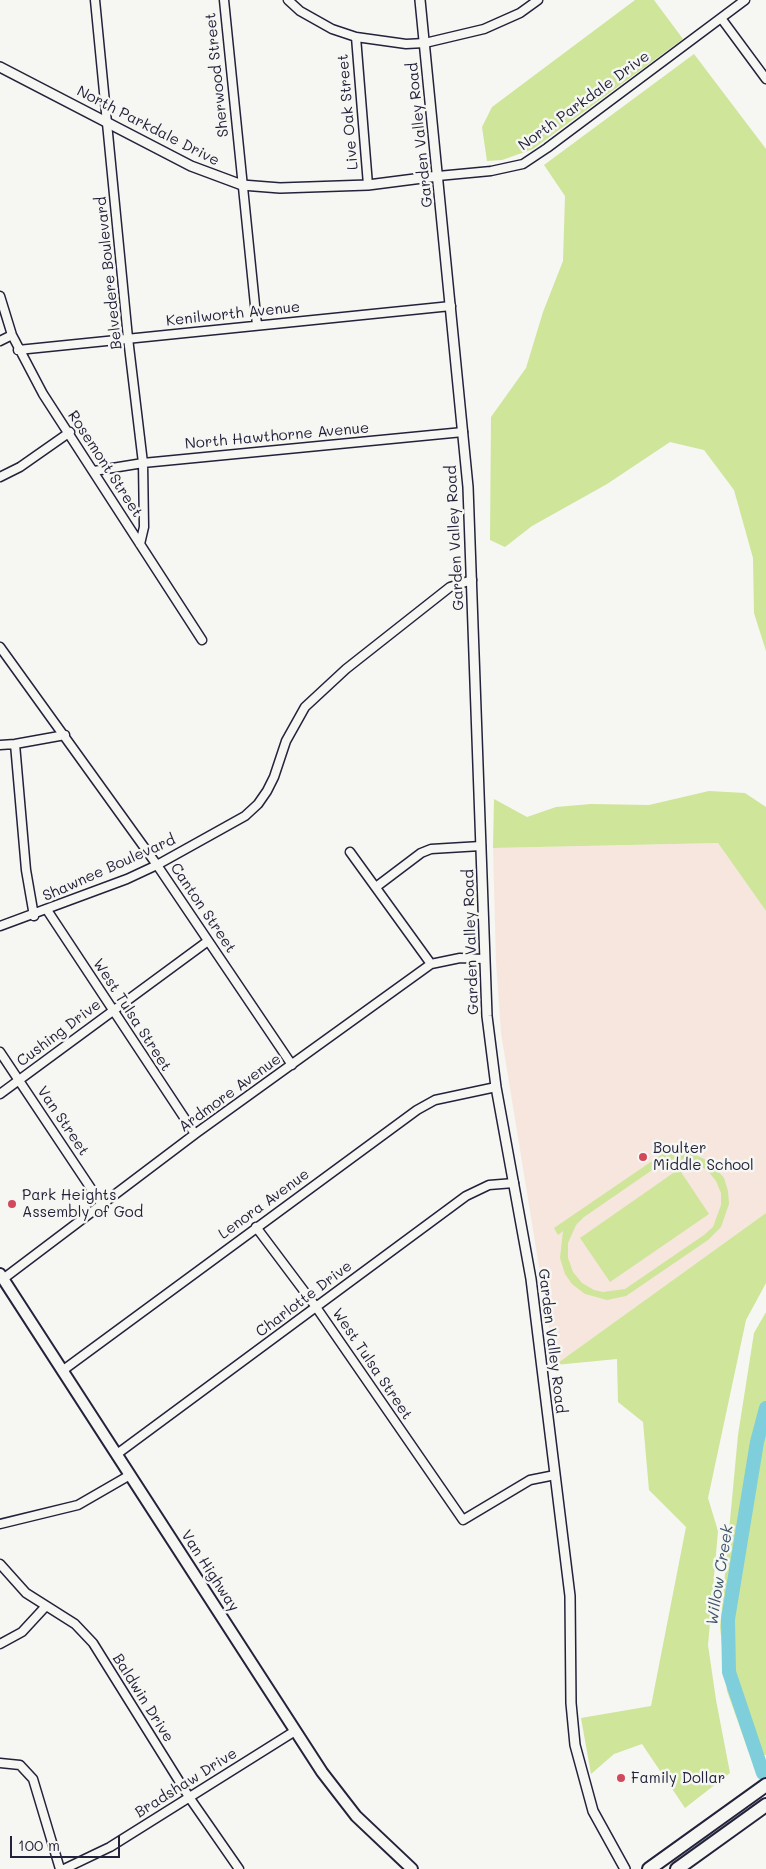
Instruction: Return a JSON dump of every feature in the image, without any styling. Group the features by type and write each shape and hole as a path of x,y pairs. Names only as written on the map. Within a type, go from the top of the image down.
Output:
{"highway":[{"path":"649,1869 766,1785"},
{"path":"745,1820 766,1800"},
{"path":"677,1869 766,1805"}],"main road":[{"name":"Van Highway","path":"1,1277 295,1731 348,1807 412,1869"}],"street":[{"name":"Belvedere Boulevard","path":"95,0 128,338 143,462 144,527 140,544"},
{"name":"Sherwood Street","path":"224,0 256,325"},
{"path":"288,0 300,12 316,22 356,37 406,44 425,43 484,29 520,12 538,0"},
{"name":"Garden Valley Road","path":"420,0 463,432 472,580 487,1016 496,1087 531,1279 570,1596 571,1703 575,1745 593,1811 625,1869"},
{"name":"North Parkdale Drive","path":"0,66 191,166 242,185 280,188 368,184 491,171 522,164 547,148 744,0"},
{"path":"721,18 766,79"},
{"name":"Live Oak Street","path":"356,37 368,184"},
{"name":"Rosemont Street","path":"0,296 18,350 43,394 70,432 202,640"},
{"name":"Kenilworth Avenue","path":"18,350 451,306"},
{"path":"0,341 12,335"},
{"path":"0,477 20,467 70,432"},
{"name":"North Hawthorne Avenue","path":"94,471 143,462 463,432"},
{"name":"Shawnee Boulevard","path":"0,926 34,916 157,865 245,816 258,804 267,791 294,724 305,707 319,693 450,588 472,580"},
{"name":"Canton Street","path":"0,647 157,865 292,1065"},
{"path":"0,745 65,735"},
{"path":"15,744 26,870 34,916"},
{"path":"376,887 421,853 431,849 481,846"},
{"path":"350,852 431,964"},
{"name":"West Tulsa Street","path":"47,910 195,1134"},
{"name":"Cushing Drive","path":"0,1094 208,941"},
{"name":"Ardmore Avenue","path":"1,1277 431,964 460,958 484,959"},
{"name":"Van Street","path":"0,1052 102,1205"},
{"name":"Lenora Avenue","path":"62,1371 417,1110 435,1100 496,1087"},
{"name":"Charlotte Drive","path":"117,1454 466,1196 489,1185 514,1183"},
{"name":"West Tulsa Street","path":"256,1227 316,1307 463,1520 530,1480 555,1475"},
{"path":"0,1524 78,1505 130,1475"},
{"name":"Baldwin Drive","path":"0,1564 26,1593 74,1624 93,1643 189,1797 239,1869"},
{"path":"0,1644 22,1632 46,1606"},
{"name":"Bradshaw Drive","path":"62,1869 110,1847 295,1731"},
{"path":"0,1763 20,1765 33,1779 62,1869"}],"shaded area":[{"name":"Boulter Middle School","path":"718,843 766,911 766,1213 555,1365 501,1033 496,962 493,848"}],"green space":[{"path":"635,0 654,0 683,39 533,149 502,160 487,161 482,127 492,107"},
{"path":"694,54 766,149 766,651 754,613 753,558 734,490 704,450 670,442 607,484 532,526 505,547 490,540 491,417 526,368 543,312 563,261 565,196 544,165"},
{"path":"709,791 745,793 766,807 766,911 718,843 493,848 494,799 527,817 556,807 591,804 649,805"},
{"path":"680,1142 684,1149 680,1152 696,1155 710,1162 724,1178 728,1191 729,1204 721,1227 708,1240 626,1296 607,1300 585,1294 572,1284 565,1274 560,1258 563,1231 558,1235 554,1228","holes":["675,1160 696,1163 708,1171 716,1181 721,1193 721,1205 713,1227 625,1289 603,1292 594,1290 582,1283 573,1272 568,1258 568,1243 576,1225 584,1217 658,1166"]},
{"path":"679,1169 709,1214 610,1282 580,1238"},
{"path":"766,1213 766,1283 746,1320 708,1498 718,1531 708,1645 730,1773 685,1808 642,1744 614,1754 591,1774 581,1718 651,1706 686,1527 649,1490 643,1422 618,1402 617,1359 555,1365"},
{"path":"766,1312 766,1755 749,1753 727,1691 720,1627 738,1435 754,1333"}],"waterway":[{"name":"Willow Creek","path":"763,1773 729,1672 728,1619 757,1442 766,1408"}],"place":[{"name":"Boulter Middle School","path":"643,1157"},
{"name":"Park Heights Assembly of God","path":"12,1204"},
{"name":"Family Dollar","path":"621,1778"}]}
